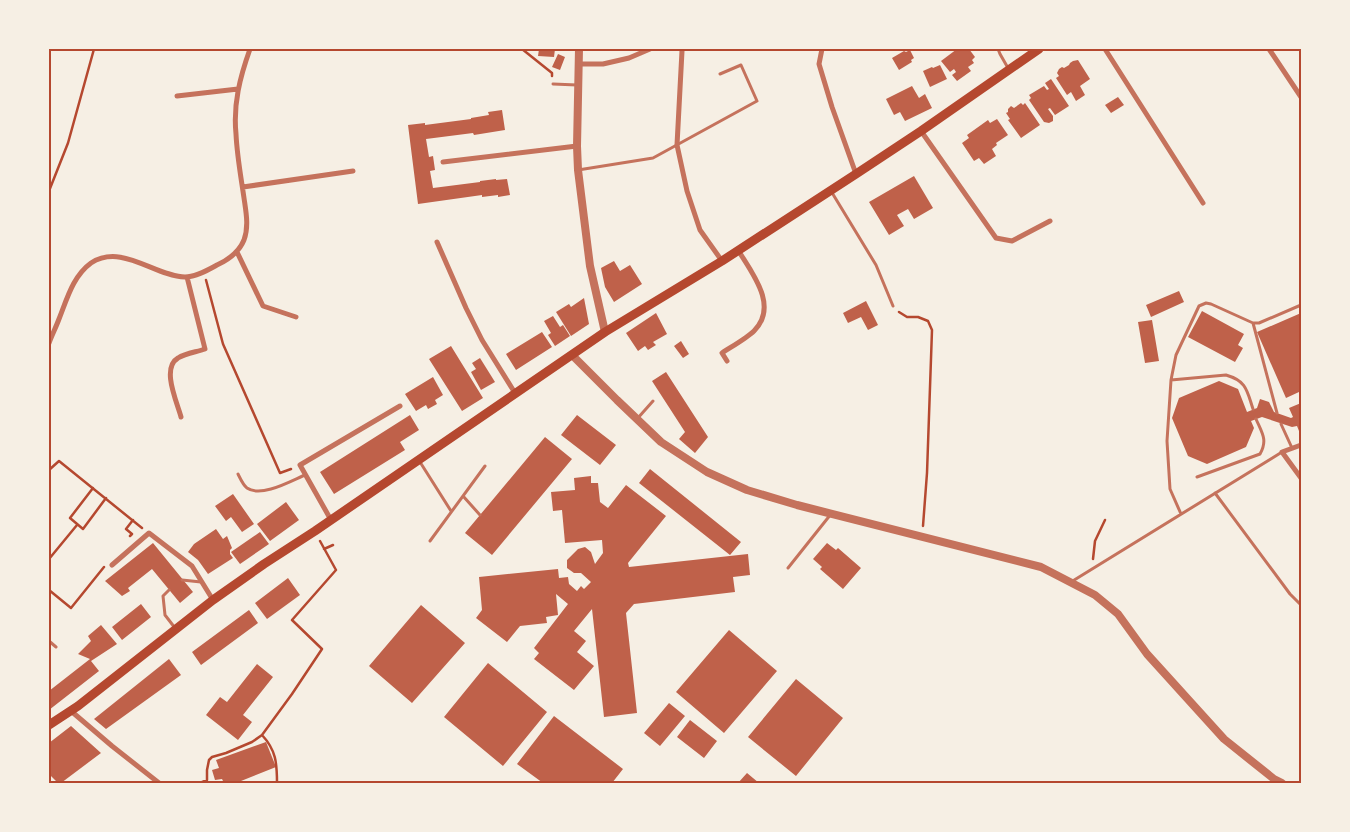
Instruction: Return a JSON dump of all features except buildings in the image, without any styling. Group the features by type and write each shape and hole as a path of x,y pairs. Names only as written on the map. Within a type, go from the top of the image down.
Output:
{"main road":[{"path":"49,725 71,711 213,600 264,564 605,332 722,261 856,174 1039,49"}],"street":[{"path":"49,343 81,272 102,257 128,258 173,276 188,277 204,272 237,252 244,239 247,224 236,133 236,106 241,75 250,49"},
{"path":"578,49 578,170 590,266 605,332"},
{"path":"578,64 603,64 629,58 650,49"},
{"path":"681,49 677,145 687,191 700,230 722,261"},
{"path":"822,49 820,64 832,107 856,174"},
{"path":"1105,49 1202,203"},
{"path":"1269,49 1301,97"},
{"path":"177,96 238,90"},
{"path":"921,130 996,238 1012,242 1050,221"},
{"path":"443,162 577,146"},
{"path":"243,188 353,171"},
{"path":"437,242 482,340 515,393"},
{"path":"727,361 722,353 754,331 763,317 765,303 758,283 738,250"},
{"path":"237,252 263,306 296,317"},
{"path":"181,417 170,378 170,367 178,358 205,349 188,277"},
{"path":"572,355 661,442 707,472 747,490 831,514 1041,567 1095,595 1118,614 1147,654 1224,739 1274,779 1282,783"},
{"path":"331,520 300,465 400,406"},
{"path":"1301,445 1282,452 1301,478"},
{"path":"110,564 149,533 192,566 213,600"},
{"path":"71,711 158,783"}],"lane":[{"path":"998,49 1010,69"},
{"path":"578,170 653,158 757,101 741,65 720,74"},
{"path":"553,84 578,85"},
{"path":"830,190 876,265 893,306"},
{"path":"1180,514 1170,489 1166,441 1171,380 1176,355 1200,306 1206,303 1211,304 1254,323 1259,323 1301,305"},
{"path":"1254,323 1277,413"},
{"path":"1171,380 1226,375 1235,378 1245,386 1253,409"},
{"path":"637,419 653,401"},
{"path":"1197,476 1260,454 1265,441 1256,419"},
{"path":"1281,424 1292,448"},
{"path":"1071,582 1282,452"},
{"path":"418,459 451,512"},
{"path":"430,541 485,466"},
{"path":"238,474 247,488 256,491 268,490 306,475"},
{"path":"1214,493 1290,594 1301,605"},
{"path":"463,496 480,515"},
{"path":"788,568 831,514"},
{"path":"182,580 202,582"},
{"path":"169,590 163,596 164,615 175,629"},
{"path":"49,641 56,647"}],"path":[{"path":"49,191 68,143 94,49"},
{"path":"522,49 552,73 553,84"},
{"path":"204,272 223,344 280,473 300,465"},
{"path":"893,306 897,311 908,317 918,317 928,321 932,330 922,537"},
{"path":"49,470 59,460 149,533"},
{"path":"93,488 70,518 77,525 83,529 106,498"},
{"path":"126,541 132,534 126,529 133,520"},
{"path":"1094,568 1094,541 1105,520"},
{"path":"49,559 77,525"},
{"path":"200,783 207,780 209,760 212,757 252,742 262,735 322,649 292,620 336,570 315,530"},
{"path":"324,549 332,545"},
{"path":"49,590 71,608 110,564"},
{"path":"262,735 270,744 276,759 277,783"}]}
